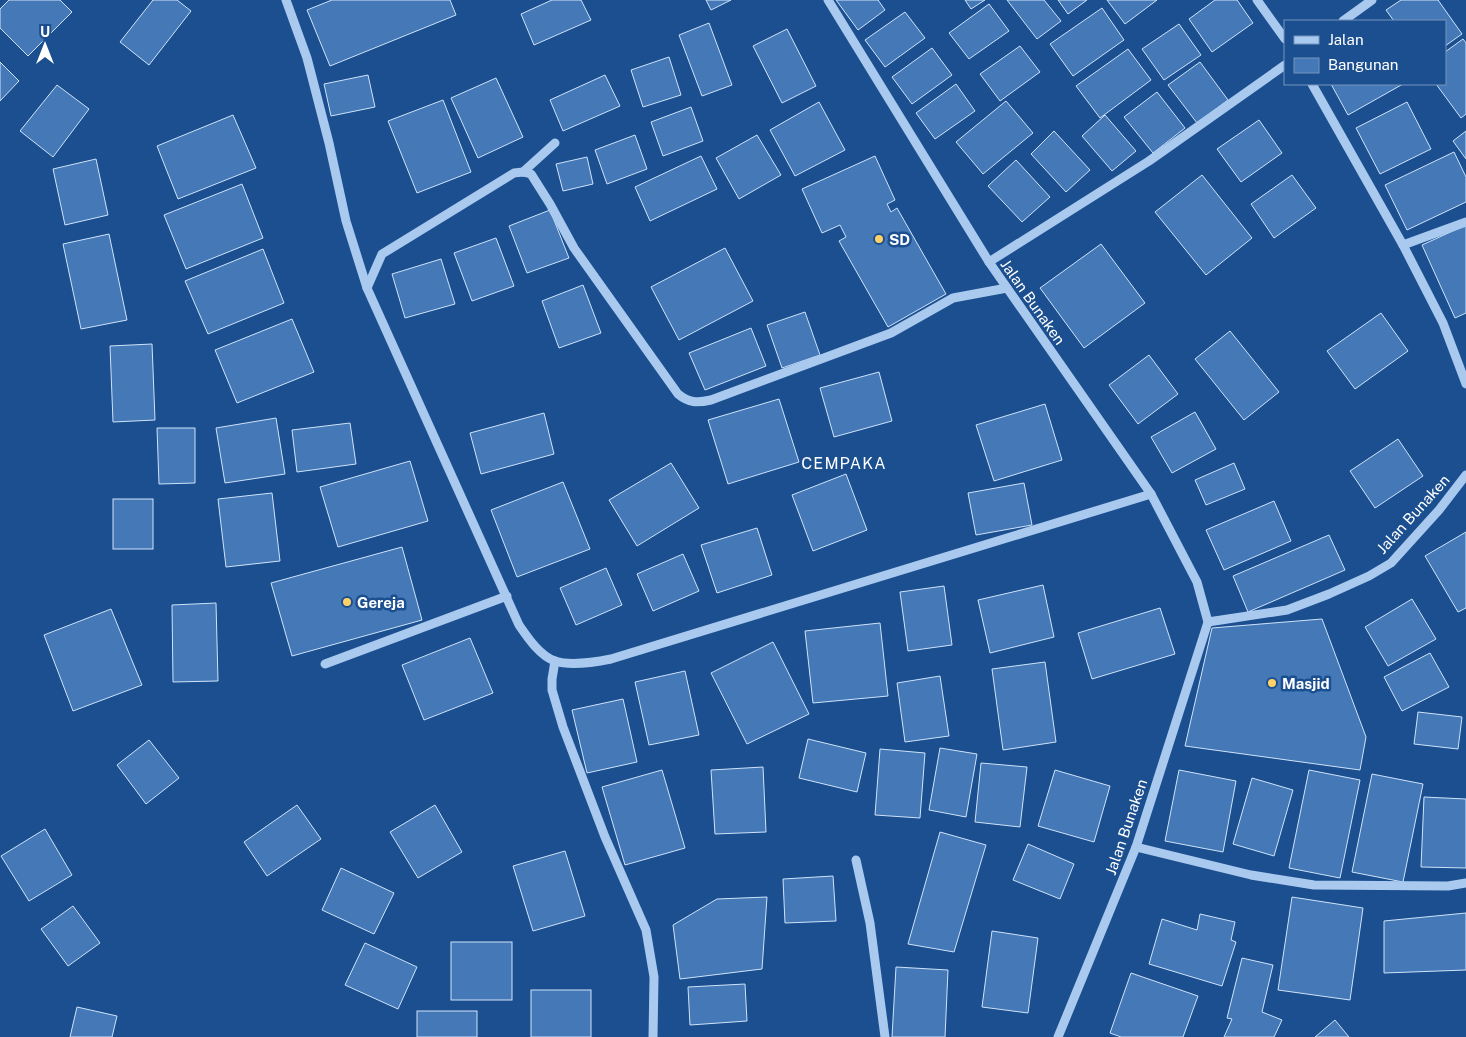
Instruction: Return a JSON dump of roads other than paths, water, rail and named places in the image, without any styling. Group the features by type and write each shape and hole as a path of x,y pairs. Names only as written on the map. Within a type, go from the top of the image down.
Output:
{"street":[{"path":"286,0 307,58 329,142 346,221 368,288 464,506 519,625 527,637 544,654 555,661 584,662 611,659 1151,494"},
{"name":"Jalan Bunaken","path":"828,0 989,262 1151,494 1197,582 1208,622 1136,847 1058,1037"},
{"path":"1257,0 1284,39"},
{"path":"1345,20 1372,0"},
{"path":"989,262 1149,161 1284,66"},
{"path":"1313,85 1403,245 1443,324 1466,384"},
{"path":"523,172 555,142"},
{"path":"368,288 382,254 514,173 523,172 530,174 550,204 574,248 678,394 696,404 891,332 953,298 1007,288"},
{"path":"1403,245 1466,222"},
{"name":"Jalan Bunaken","path":"1208,622 1287,610 1369,576 1391,563 1439,510 1466,475"},
{"path":"325,664 507,596"},
{"path":"555,661 552,690 563,727 605,838 646,930 654,977 653,1037"},
{"path":"1136,847 1251,875 1314,885 1448,886 1466,883"},
{"path":"856,860 870,923 885,1037"}],"place":[{"name":"SD","path":"879,239"},
{"name":"Gereja","path":"347,602"},
{"name":"Masjid","path":"1272,683"}],"district":[{"name":"CEMPAKA","path":"844,463"}]}
